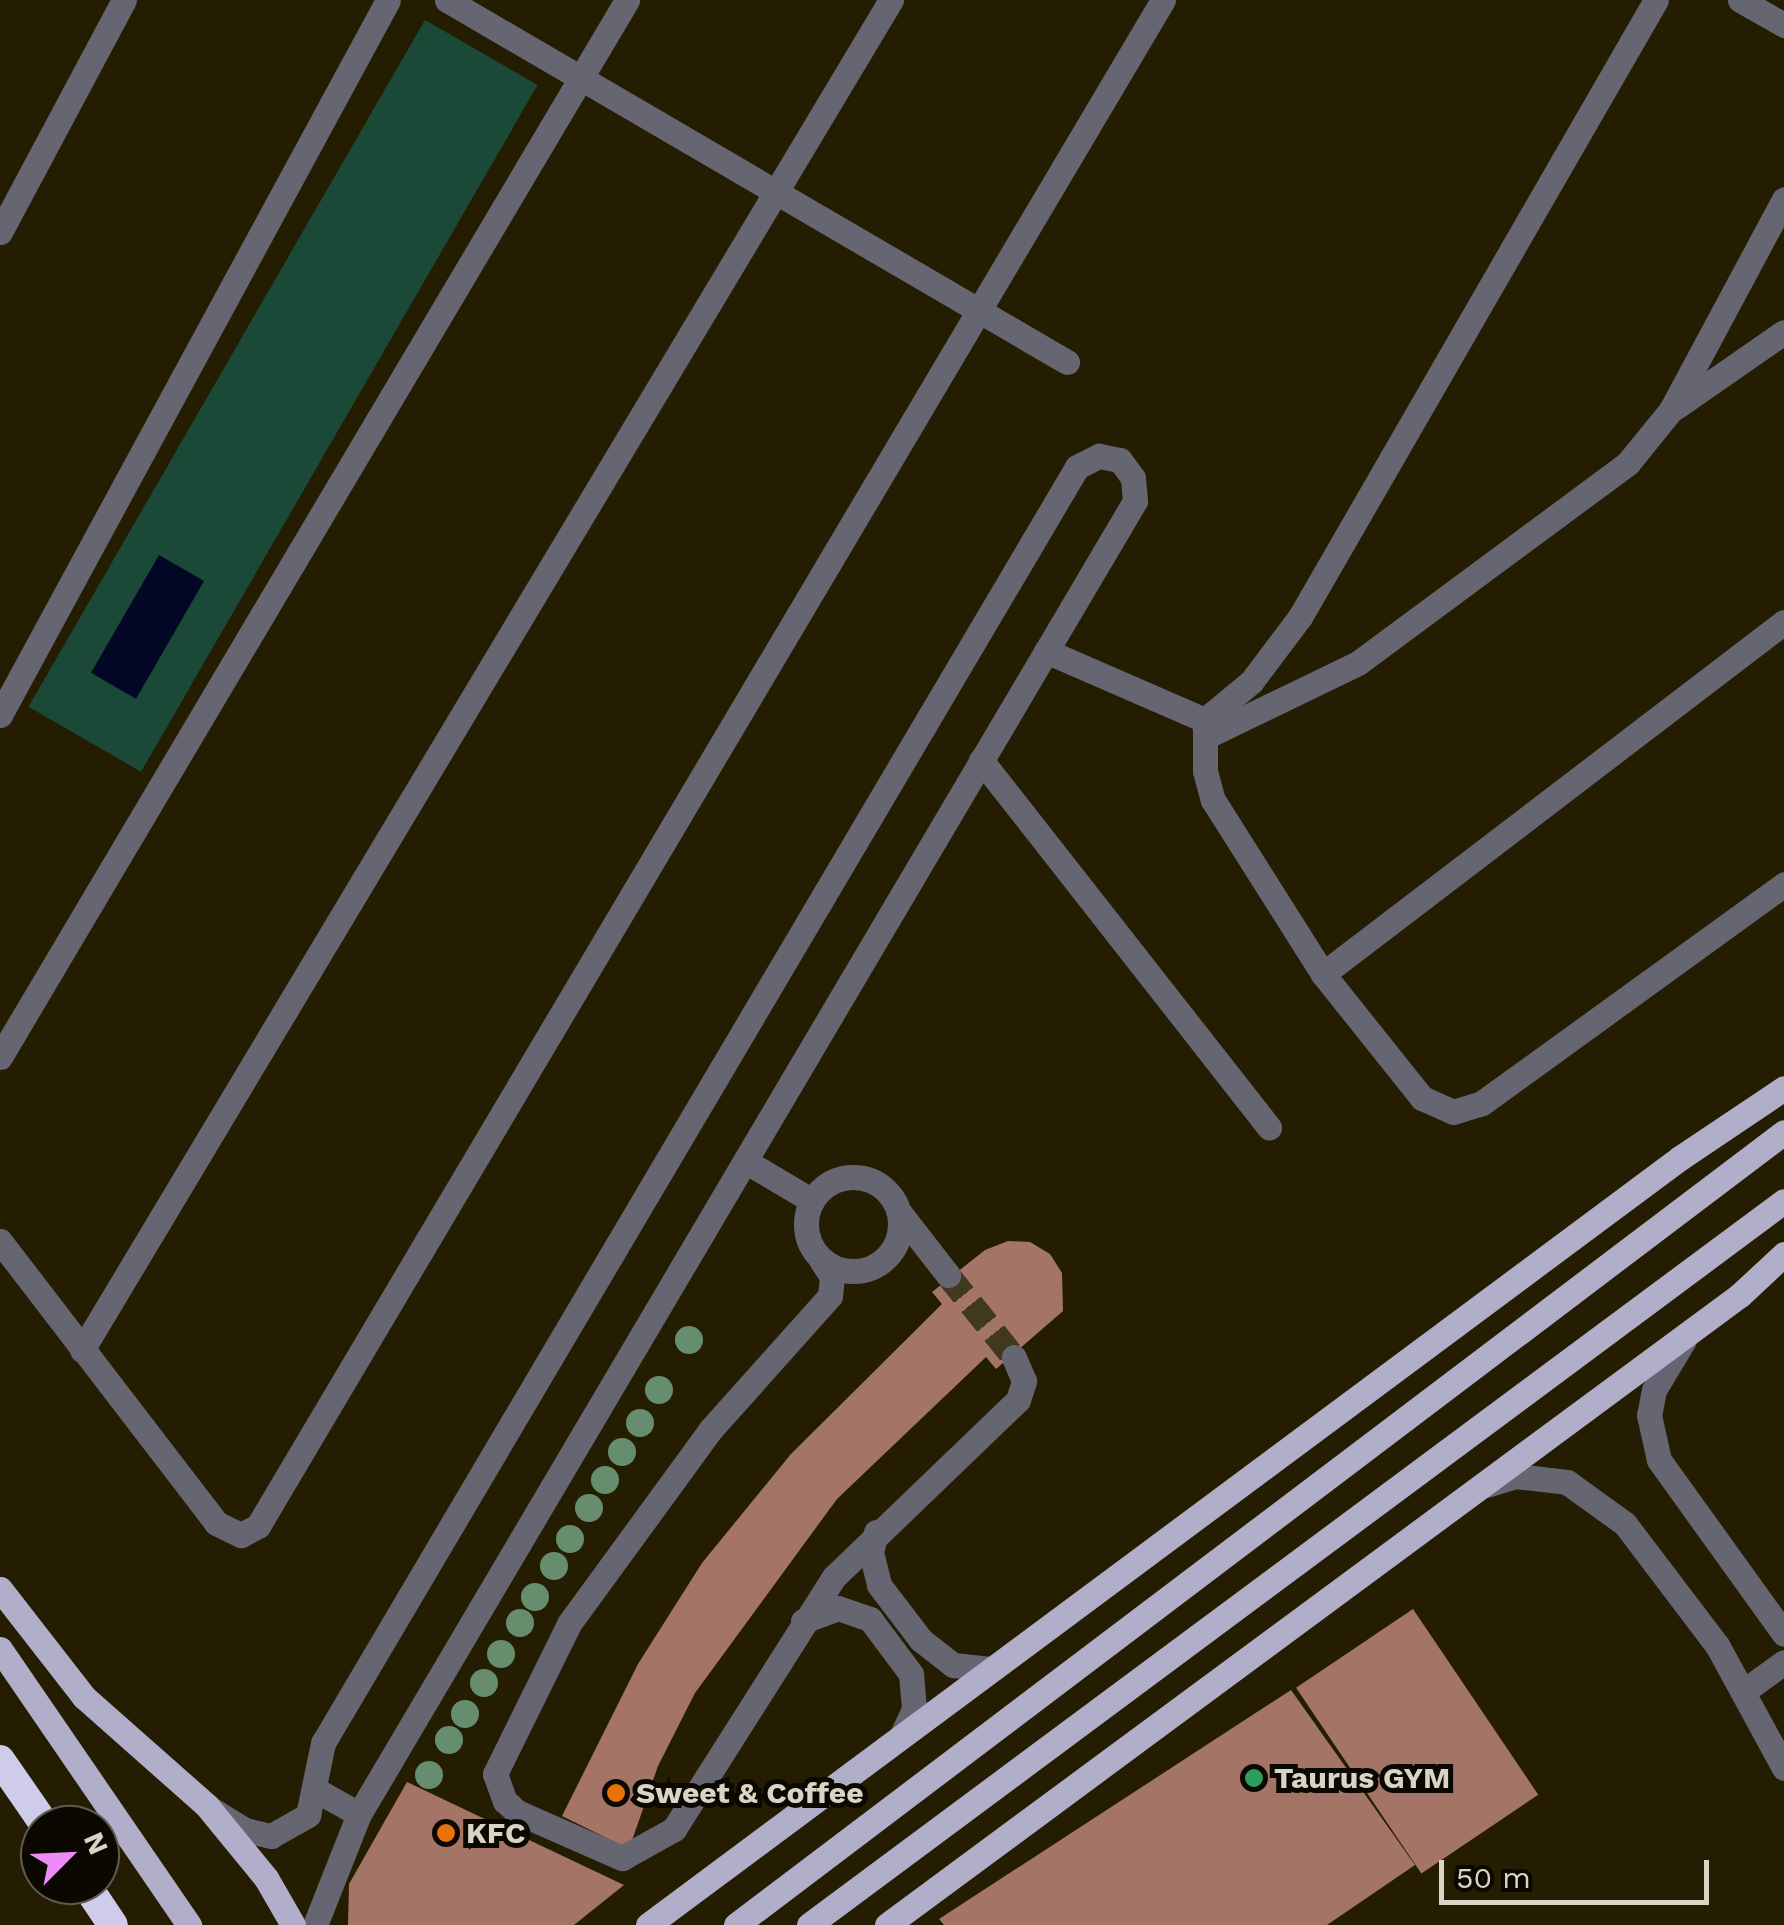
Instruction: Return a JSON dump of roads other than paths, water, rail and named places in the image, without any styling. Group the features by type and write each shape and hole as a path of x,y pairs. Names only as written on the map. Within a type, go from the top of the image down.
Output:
{"highway":[{"path":"0,1760 32,1805"}],"main road":[{"path":"648,1925 1680,1158 1784,1088"},
{"path":"736,1925 1355,1462 1784,1132"},
{"path":"809,1925 1389,1489 1784,1201"},
{"path":"887,1925 1691,1332 1784,1254"},
{"path":"0,1589 84,1698 206,1806 266,1878 293,1925"},
{"path":"0,1649 188,1925"}],"street":[{"path":"0,232 124,0"},
{"path":"0,715 388,0"},
{"path":"446,0 1067,362"},
{"path":"0,1056 628,0"},
{"path":"82,1350 892,0"},
{"path":"0,1241 216,1524 241,1535 258,1526 1163,0"},
{"path":"1205,728 1251,682 1300,617 1656,0"},
{"path":"1740,0 1784,26"},
{"path":"1046,651 1205,728 1358,663 1628,462 1672,410 1784,198"},
{"path":"1672,410 1784,332"},
{"path":"206,1806 245,1830 271,1836 301,1823 314,1789 323,1743 1077,467 1110,456 1128,468 1134,500 359,1814 315,1925"},
{"path":"1322,974 1784,622"},
{"path":"1205,728 1213,800 1322,974 1422,1098 1453,1112 1482,1103 1784,884"},
{"path":"981,760 1269,1127"},
{"path":"745,1160 812,1200"},
{"path":"948,1275 881,1186 851,1176 835,1179 812,1200 806,1232 832,1277 830,1296 710,1429 569,1624 500,1759 495,1774 505,1801 609,1854 644,1852 698,1802 803,1621 876,1532 1018,1400 1024,1380 1014,1357"},
{"path":"822,1260 849,1272 878,1264 897,1242 899,1212"},
{"path":"1691,1332 1654,1390 1650,1416 1659,1460 1784,1634"},
{"path":"1468,1494 1495,1481 1539,1476 1567,1482 1625,1524 1744,1691 1784,1768"},
{"path":"876,1532 871,1552 879,1585 921,1640 953,1664 991,1669"},
{"path":"803,1621 838,1608 870,1619 911,1674 914,1709 903,1733"},
{"path":"1744,1691 1784,1662"},
{"path":"314,1789 359,1814"}],"water":[{"path":"159,555 204,581 136,699 91,673"}],"tunnel":[{"path":"948,1275 1014,1357"}],"place":[{"name":"Taurus GYM","path":"1254,1778"},
{"name":"Sweet & Coffee","path":"616,1793"},
{"name":"KFC","path":"446,1833"}]}
